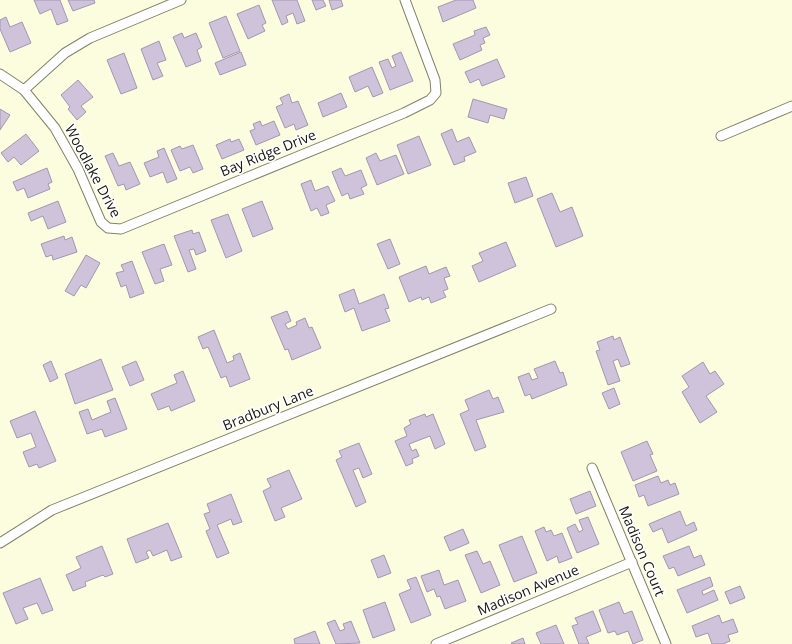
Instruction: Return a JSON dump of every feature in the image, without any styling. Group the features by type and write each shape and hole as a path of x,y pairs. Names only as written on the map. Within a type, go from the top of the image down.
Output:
{"street":[{"path":"24,90 65,53 90,38 181,0"},
{"name":"Bay Ridge Drive","path":"111,229 128,226 397,116 421,105 433,97 437,86 405,0"},
{"name":"Woodlake Drive","path":"0,74 24,90 58,133 78,169 98,216 105,226 111,229"},
{"path":"721,136 792,106"},
{"name":"Bradbury Lane","path":"0,543 52,510 551,309"},
{"name":"Madison Court","path":"592,468 666,644"},
{"name":"Madison Avenue","path":"436,644 632,562"}],"building":[{"path":"34,0 60,0 68,21 57,25 51,9 40,14"},
{"path":"68,0 94,0 95,3 73,11"},
{"path":"272,0 297,0 305,21 297,24 293,13 286,16 288,22 282,25"},
{"path":"312,0 323,0 326,6 316,10"},
{"path":"329,0 341,0 343,6 332,10"},
{"path":"456,0 473,0 476,8 443,22 438,7"},
{"path":"259,5 266,23 262,25 265,31 248,39 237,14"},
{"path":"226,16 240,51 223,58 209,23"},
{"path":"6,17 10,27 22,22 31,43 10,52 0,29 0,20"},
{"path":"486,27 490,35 483,38 485,43 480,45 482,50 460,60 453,44 475,35 474,31"},
{"path":"182,33 184,38 196,33 202,47 197,50 201,61 186,67 173,37"},
{"path":"159,41 166,60 157,63 163,76 153,80 141,49"},
{"path":"241,52 246,65 220,75 215,63"},
{"path":"401,52 413,81 390,90 379,62 388,59 392,68 396,66 392,56"},
{"path":"124,53 137,88 121,94 107,60"},
{"path":"497,59 505,77 482,86 479,79 470,83 465,72"},
{"path":"372,67 383,93 373,97 368,86 355,92 349,77"},
{"path":"78,80 93,97 81,106 86,112 77,120 68,109 70,107 61,95"},
{"path":"341,93 347,107 323,117 318,103"},
{"path":"289,94 292,103 298,101 308,125 296,130 294,124 285,128 276,107 283,104 280,98"},
{"path":"473,99 507,109 504,119 490,115 488,123 468,117"},
{"path":"0,109 10,115 0,130"},
{"path":"260,121 262,126 274,121 280,135 256,145 250,131 255,129 253,124"},
{"path":"452,129 457,142 469,137 476,152 464,157 465,161 454,165 441,134"},
{"path":"26,134 39,151 21,165 14,157 8,162 1,153"},
{"path":"419,136 431,165 408,174 397,145"},
{"path":"230,139 231,142 239,139 244,150 222,159 216,145"},
{"path":"193,145 203,169 193,173 190,167 180,171 171,150 180,146 182,149"},
{"path":"164,148 177,179 167,183 163,172 150,177 144,163 159,157 157,151"},
{"path":"113,153 119,166 130,162 140,184 126,190 124,184 118,186 105,156"},
{"path":"376,153 380,161 396,155 404,174 377,185 366,158"},
{"path":"47,168 52,182 48,184 50,189 28,198 24,188 17,191 13,182"},
{"path":"341,168 345,176 361,170 367,185 361,188 364,194 350,199 348,193 342,196 332,172"},
{"path":"526,177 533,196 515,203 508,183"},
{"path":"311,180 315,191 328,186 335,201 326,205 329,213 321,216 317,208 311,211 301,184"},
{"path":"552,193 560,212 572,207 583,236 556,247 537,199"},
{"path":"58,201 66,222 48,229 43,216 31,221 28,213"},
{"path":"262,201 273,229 253,237 242,209"},
{"path":"228,214 242,251 226,258 211,220"},
{"path":"192,230 193,234 199,232 206,251 196,255 194,249 189,250 196,269 188,272 174,236"},
{"path":"64,236 65,240 72,237 77,252 53,260 52,255 46,257 41,244"},
{"path":"390,239 400,264 388,269 377,244"},
{"path":"506,242 516,266 479,282 472,266 483,261 479,253"},
{"path":"164,244 172,265 160,269 164,281 155,284 142,252"},
{"path":"86,255 100,263 86,288 81,285 74,296 65,291"},
{"path":"132,261 144,293 130,298 126,285 121,287 116,273 124,271 121,265"},
{"path":"426,266 429,274 446,267 450,276 444,278 448,289 443,291 446,297 431,303 429,297 422,300 421,297 409,302 399,277"},
{"path":"354,289 359,304 384,294 389,308 385,309 390,321 362,331 354,308 345,312 339,295"},
{"path":"287,311 291,321 285,324 288,329 297,325 296,322 305,318 309,328 312,327 321,348 292,360 288,349 285,350 271,317"},
{"path":"214,330 227,363 234,360 233,356 240,353 250,379 230,387 226,376 221,378 208,347 203,349 198,337"},
{"path":"613,336 614,340 620,337 630,364 621,367 618,359 613,361 620,381 608,385 596,351 600,350 597,342"},
{"path":"101,359 113,390 75,404 65,374"},
{"path":"51,361 58,378 50,382 43,365"},
{"path":"136,361 144,380 130,386 122,367"},
{"path":"555,361 560,373 563,372 567,385 532,399 530,394 525,396 518,377 529,373 532,380 538,378 534,369"},
{"path":"703,362 710,374 715,371 724,384 706,396 717,412 700,423 682,392 689,387 682,376"},
{"path":"183,371 195,401 171,411 169,406 158,410 151,394 177,383 174,375"},
{"path":"614,388 620,404 609,409 602,393"},
{"path":"489,390 493,399 498,397 504,412 476,420 486,447 475,451 460,414 469,410 465,400"},
{"path":"115,398 127,429 105,437 102,429 87,434 79,412 88,409 92,420 111,412 107,401"},
{"path":"35,411 56,461 39,468 37,464 29,467 23,452 36,447 31,433 17,438 10,421"},
{"path":"425,414 426,417 433,414 445,444 435,449 430,436 409,444 412,451 416,449 419,456 412,459 413,463 406,466 395,441 407,436 404,428 411,424 409,420"},
{"path":"647,441 653,454 650,455 657,471 633,481 621,452"},
{"path":"359,443 372,474 363,478 359,468 353,470 366,502 356,507 336,460 342,457 339,451"},
{"path":"289,470 302,499 281,508 285,517 275,521 263,491 271,487 267,479"},
{"path":"658,476 661,483 668,480 670,485 675,483 679,494 648,506 644,495 639,497 635,485"},
{"path":"590,491 596,506 576,514 570,499"},
{"path":"231,494 242,522 233,525 231,519 217,525 229,553 217,558 206,531 210,529 204,514 210,512 207,504"},
{"path":"680,511 686,526 694,522 697,530 668,543 662,528 653,532 649,524"},
{"path":"588,517 599,544 577,553 567,528 575,524 579,532 583,530 579,520"},
{"path":"168,523 182,557 171,561 167,550 153,556 150,550 146,552 149,558 136,563 127,539"},
{"path":"544,527 546,532 551,530 554,536 562,533 572,558 559,563 557,556 547,561 535,531"},
{"path":"463,529 469,543 450,551 444,537"},
{"path":"522,536 537,573 514,582 499,545"},
{"path":"102,546 113,574 105,577 103,575 85,582 86,586 73,591 66,575 81,568 76,557"},
{"path":"689,546 694,558 701,555 705,565 678,576 674,567 669,569 663,556"},
{"path":"477,551 483,564 490,561 500,585 481,593 465,555"},
{"path":"384,555 391,573 378,578 371,560"},
{"path":"439,570 444,585 458,580 466,601 445,609 440,596 437,597 434,589 427,592 421,576"},
{"path":"416,577 431,615 411,623 399,594 411,589 407,580"},
{"path":"710,577 713,586 702,591 703,595 714,590 718,600 687,613 677,590"},
{"path":"40,578 53,610 42,614 37,603 23,608 28,619 16,624 3,593"},
{"path":"740,586 745,598 730,604 725,592"},
{"path":"385,602 395,630 373,638 363,610"},
{"path":"619,602 624,614 632,611 643,640 633,644 628,631 617,635 615,631 608,633 599,610"},
{"path":"593,611 601,631 586,637 589,644 579,644 572,626 578,624 575,618"},
{"path":"719,615 722,623 733,619 738,632 728,635 730,641 723,644 712,644 708,633 696,637 692,626"},
{"path":"335,620 340,631 345,629 343,624 351,621 360,643 336,644 327,623"},
{"path":"556,625 564,644 541,644 536,633"},
{"path":"315,631 320,644 295,644 294,639"},
{"path":"523,638 525,644 511,643"}]}
